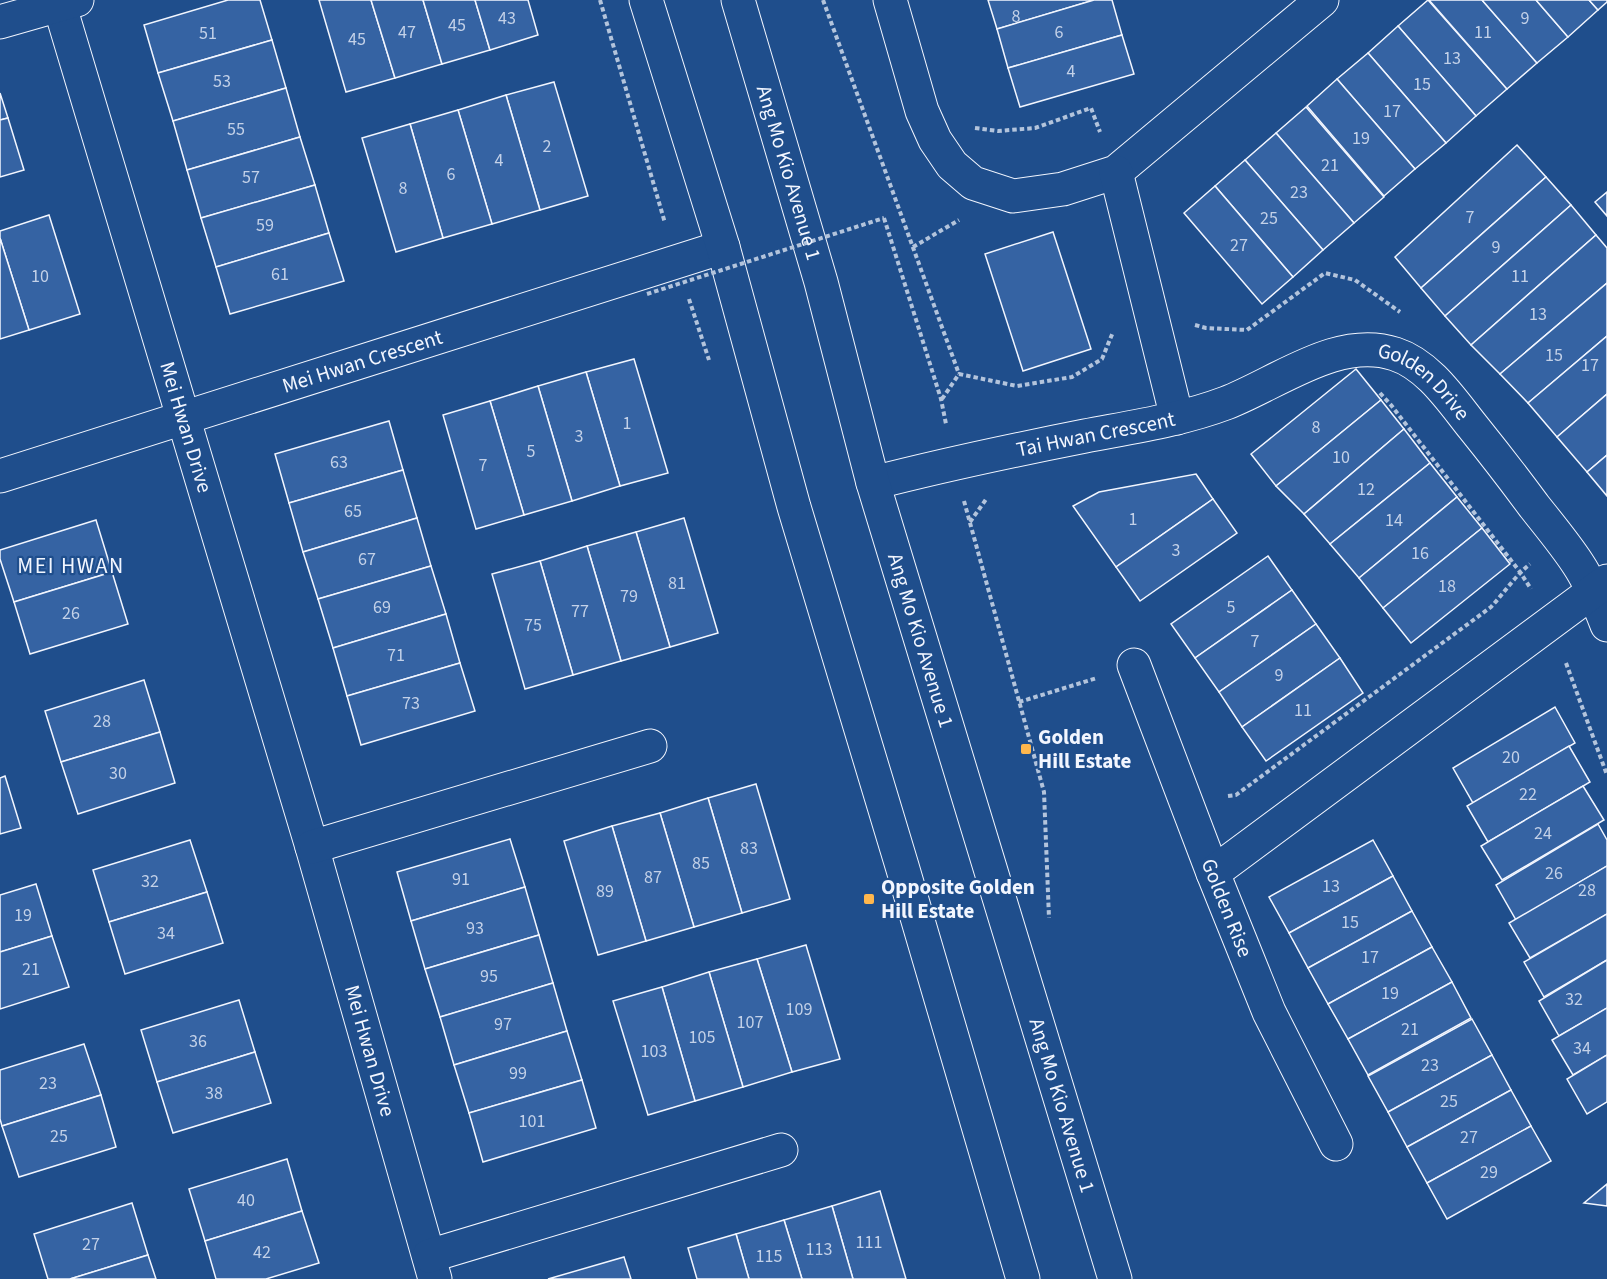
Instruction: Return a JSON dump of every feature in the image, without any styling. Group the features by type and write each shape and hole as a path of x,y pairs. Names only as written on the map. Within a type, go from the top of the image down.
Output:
{"street":[{"path":"646,0 723,247 794,507 1023,1279"},
{"name":"Ang Mo Kio Avenue 1","path":"738,0 821,282 873,483 1115,1279"},
{"path":"890,0 922,111 935,140 952,165 973,183 1013,196 1063,189 1116,172 1322,0"},
{"name":"Mei Hwan Drive","path":"0,22 65,2 184,418 312,847 432,1268 781,1150"},
{"name":"Tai Hwan Crescent","path":"873,483 953,462 1177,418 1116,172"},
{"name":"Mei Hwan Crescent","path":"0,476 723,247"},
{"name":"Golden Drive","path":"1177,418 1227,402 1344,350 1360,348 1396,354 1428,375 1446,393 1578,564 1600,586 1607,625"},
{"path":"1213,873 1600,586"},
{"name":"Golden Rise","path":"1134,665 1269,1012 1336,1144"},
{"path":"312,847 650,746"}],"path":[{"path":"600,0 677,263"},
{"path":"823,0 959,374"},
{"path":"973,127 998,131 1035,128 1091,108 1116,172"},
{"path":"953,210 959,220"},
{"path":"646,294 884,218 941,399 959,374"},
{"path":"913,247 959,220 970,218"},
{"path":"959,374 1017,386 1071,377 1102,359 1115,328"},
{"path":"1377,390 1520,572 1551,622 1607,775"},
{"path":"953,462 1044,792 1050,912 1048,922"},
{"path":"970,522 992,491"},
{"path":"1226,796 1236,795 1491,607 1520,572 1560,540"},
{"path":"1019,702 1098,677"}],"building":[{"path":"228,0 260,0 272,40 158,73 144,25"},
{"path":"319,0 371,0 395,78 346,92"},
{"path":"371,0 423,0 442,64 395,78"},
{"path":"423,0 475,0 490,50 442,64"},
{"path":"475,0 528,0 538,35 490,50"},
{"path":"988,0 1094,0 997,29"},
{"path":"1094,0 1112,0 1122,35 1008,68 997,29"},
{"path":"1428,0 1507,89 1476,116 1398,26"},
{"path":"1429,0 1482,0 1537,63 1507,89"},
{"path":"1482,0 1536,0 1568,37 1537,63"},
{"path":"1536,0 1589,0 1598,10 1568,37"},
{"path":"1589,0 1607,0 1607,2 1598,10"},
{"path":"1398,26 1476,116 1446,143 1368,53"},
{"path":"1122,35 1134,74 1020,107 1008,68"},
{"path":"272,40 286,88 173,121 158,73"},
{"path":"1368,53 1446,143 1415,169 1337,79"},
{"path":"1337,79 1415,169 1384,196 1307,106"},
{"path":"554,82 588,196 540,210 506,95"},
{"path":"286,88 300,137 187,170 173,121"},
{"path":"0,93 8,118 0,120"},
{"path":"506,95 540,210 492,224 458,110"},
{"path":"1306,107 1384,197 1354,223 1276,133"},
{"path":"458,110 492,224 443,238 410,124"},
{"path":"8,118 24,170 0,177 0,120"},
{"path":"410,124 443,238 396,252 362,138"},
{"path":"1276,133 1354,223 1323,250 1245,160"},
{"path":"300,137 315,185 201,218 187,170"},
{"path":"1517,145 1546,177 1421,288 1395,257"},
{"path":"1245,160 1323,250 1293,277 1215,186"},
{"path":"1546,177 1571,205 1445,316 1421,288"},
{"path":"315,185 329,233 216,267 201,218"},
{"path":"1215,186 1293,277 1262,304 1184,213"},
{"path":"1607,192 1607,216 1595,202"},
{"path":"1571,205 1596,235 1471,345 1445,316"},
{"path":"49,215 80,314 29,330 0,238 0,231"},
{"path":"1053,232 1091,349 1023,371 985,254"},
{"path":"329,233 344,281 230,314 216,267"},
{"path":"1596,235 1607,248 1607,283 1500,374 1471,345"},
{"path":"0,238 29,330 0,339"},
{"path":"1607,283 1607,336 1528,403 1500,374"},
{"path":"1607,336 1607,394 1557,437 1528,403"},
{"path":"634,359 668,473 620,486 586,372"},
{"path":"1356,369 1381,400 1276,486 1251,454"},
{"path":"586,372 620,486 572,501 538,386"},
{"path":"538,386 572,501 524,515 490,401"},
{"path":"1607,394 1607,455 1587,472 1557,437"},
{"path":"1381,400 1404,429 1304,514 1276,486"},
{"path":"490,401 524,515 476,529 443,415"},
{"path":"389,421 403,470 289,503 275,454"},
{"path":"1404,429 1430,463 1330,544 1304,514"},
{"path":"1607,455 1607,496 1587,472"},
{"path":"1430,463 1457,497 1359,578 1330,544"},
{"path":"403,470 417,518 303,552 289,503"},
{"path":"1196,474 1213,499 1116,567 1073,506 1099,492"},
{"path":"1457,497 1482,528 1383,608 1359,578"},
{"path":"1213,499 1237,533 1140,601 1116,567"},
{"path":"417,518 431,566 318,599 303,552"},
{"path":"684,518 718,633 670,647 636,532"},
{"path":"96,520 112,572 14,602 0,559 0,550"},
{"path":"1482,528 1510,564 1411,643 1383,608"},
{"path":"636,532 670,647 621,661 587,546"},
{"path":"587,546 621,661 573,675 540,561"},
{"path":"1268,556 1292,590 1195,658 1171,624"},
{"path":"540,561 573,675 525,689 492,574"},
{"path":"431,566 446,614 333,648 318,599"},
{"path":"112,572 128,624 30,654 14,602"},
{"path":"1292,590 1316,624 1219,692 1195,658"},
{"path":"446,614 460,663 347,696 333,648"},
{"path":"1316,624 1340,658 1242,727 1219,692"},
{"path":"1340,658 1363,693 1266,761 1242,727"},
{"path":"460,663 475,711 361,745 347,696"},
{"path":"144,680 160,732 61,762 45,711"},
{"path":"1555,707 1575,743 1473,803 1453,768"},
{"path":"160,732 175,783 78,814 61,762"},
{"path":"1569,746 1590,782 1488,842 1467,806"},
{"path":"5,776 21,828 0,834 0,778"},
{"path":"756,784 790,899 742,913 708,798"},
{"path":"1583,786 1604,820 1502,880 1481,846"},
{"path":"708,798 742,913 694,927 660,813"},
{"path":"660,813 694,927 646,941 612,826"},
{"path":"1598,824 1607,840 1607,866 1516,920 1496,885"},
{"path":"612,826 646,941 598,955 564,841"},
{"path":"510,839 525,887 411,921 397,872"},
{"path":"190,840 207,892 109,922 93,870"},
{"path":"1373,840 1393,876 1289,933 1269,897"},
{"path":"1607,866 1607,914 1530,958 1509,923"},
{"path":"1393,876 1412,911 1308,968 1289,933"},
{"path":"36,884 52,936 0,952 0,895"},
{"path":"525,887 539,935 425,969 411,921"},
{"path":"207,892 223,943 125,974 109,922"},
{"path":"1412,911 1432,947 1328,1004 1308,968"},
{"path":"1607,914 1607,960 1544,997 1524,962"},
{"path":"539,935 553,983 440,1017 425,969"},
{"path":"52,936 69,987 0,1009 0,952"},
{"path":"806,945 840,1059 792,1072 757,959"},
{"path":"1432,947 1452,982 1348,1039 1328,1004"},
{"path":"757,959 792,1072 743,1087 709,972"},
{"path":"1607,960 1607,1008 1559,1036 1539,1001"},
{"path":"709,972 743,1087 695,1101 662,987"},
{"path":"1452,982 1471,1018 1368,1075 1348,1039"},
{"path":"553,983 567,1031 454,1065 440,1017"},
{"path":"662,987 695,1101 648,1115 613,1001"},
{"path":"239,1000 255,1052 157,1082 141,1030"},
{"path":"1607,1008 1607,1055 1573,1075 1552,1040"},
{"path":"1472,1019 1492,1055 1388,1112 1368,1076"},
{"path":"567,1031 582,1080 469,1113 454,1065"},
{"path":"84,1044 101,1095 2,1126 0,1070"},
{"path":"255,1052 271,1103 173,1133 157,1082"},
{"path":"1492,1055 1511,1090 1407,1147 1388,1112"},
{"path":"1607,1055 1607,1102 1587,1114 1567,1079"},
{"path":"582,1080 596,1128 483,1162 469,1113"},
{"path":"1511,1090 1531,1126 1427,1183 1407,1147"},
{"path":"101,1095 116,1147 19,1177 2,1126"},
{"path":"1531,1126 1551,1161 1447,1219 1427,1183"},
{"path":"287,1159 302,1211 205,1241 189,1189"},
{"path":"1607,1184 1607,1206 1584,1203"},
{"path":"880,1191 906,1279 853,1279 832,1206"},
{"path":"132,1203 148,1255 70,1279 48,1279 34,1234"},
{"path":"832,1206 853,1279 802,1279 784,1220"},
{"path":"302,1211 319,1263 266,1279 216,1279 205,1241"},
{"path":"784,1220 802,1279 749,1279 736,1234"},
{"path":"736,1234 749,1279 697,1279 688,1248"},
{"path":"148,1255 156,1279 70,1279"},
{"path":"624,1257 631,1279 548,1279"}],"place":[{"name":"Golden Hill Estate","path":"1026,749"},
{"name":"Opposite Golden Hill Estate","path":"869,899"}],"district":[{"name":"MEI HWAN","path":"71,565"}]}
